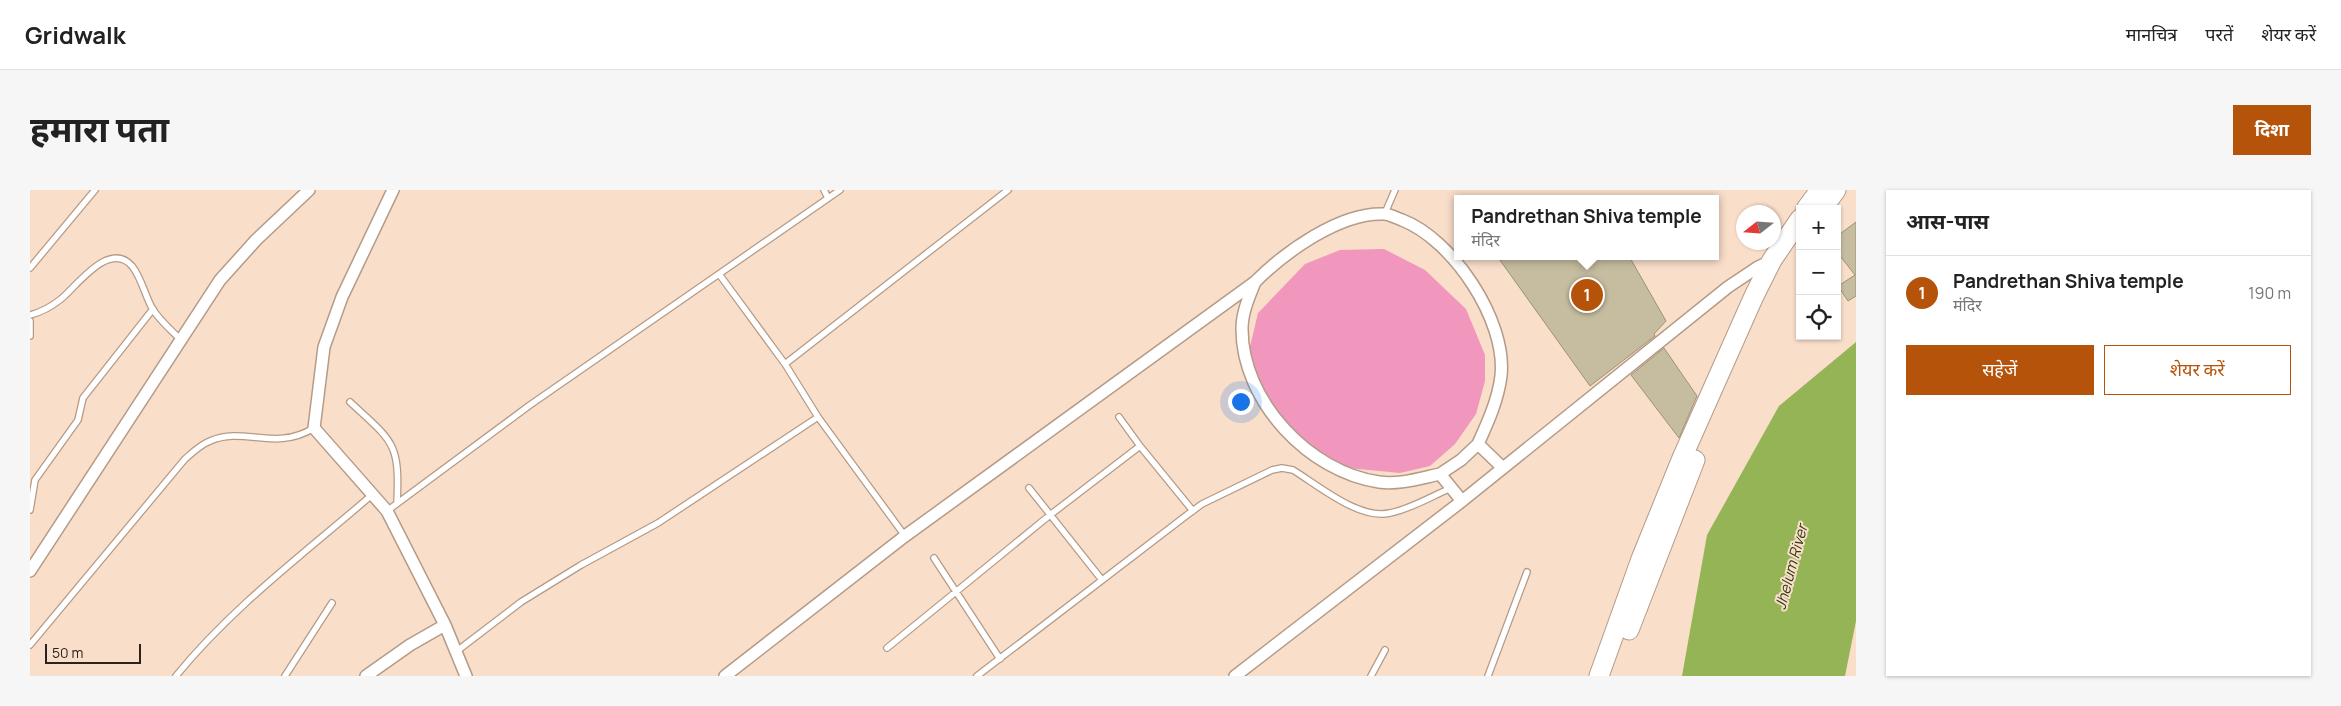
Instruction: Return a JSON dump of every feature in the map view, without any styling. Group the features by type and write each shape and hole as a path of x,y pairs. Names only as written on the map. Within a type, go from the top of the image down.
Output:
{"highway":[{"path":"1809,205 1820,190"},
{"path":"1825,205 1836,190"},
{"path":"1599,676 1641,559 1682,458 1754,296 1772,260 1796,224"},
{"path":"1613,676 1701,445 1765,301 1783,266 1796,247"}],"street":[{"path":"30,572 220,280 256,240 309,190"},
{"path":"394,190 342,297 324,347 314,428 387,511 445,625 466,676"},
{"path":"725,676 905,536 1255,282 1287,255 1343,221 1365,215 1385,213 1410,223 1448,252 1454,260"},
{"path":"1255,282 1244,310 1243,345 1251,378 1275,417 1309,452 1341,472 1380,482 1396,483 1440,474 1461,460 1478,444 1495,406 1501,374 1495,331 1482,301 1454,260"},
{"path":"1241,675 1462,501 1728,287 1772,260"},
{"path":"1478,444 1503,468"},
{"path":"1440,474 1462,501"},
{"path":"366,676 410,645 445,625"}],"lane":[{"path":"30,268 95,190"},
{"path":"824,190 828,198"},
{"path":"387,511 530,405 840,190"},
{"path":"785,364 1008,190"},
{"path":"1385,213 1394,190"},
{"path":"30,315 48,309 96,266 109,260 119,259 128,262 134,268 153,309 180,339"},
{"path":"719,274 785,364 818,417 905,536"},
{"path":"30,510 35,480 78,420 83,398 153,309"},
{"path":"30,321 30,336"},
{"path":"350,402 384,434 393,446 398,463 397,503"},
{"path":"1119,416 1140,446 1193,510"},
{"path":"457,651 521,602 581,565 658,523 818,417"},
{"path":"30,646 185,459 198,447 210,440 221,438 239,437 284,440 303,435 314,428"},
{"path":"887,648 1050,515 1140,446"},
{"path":"978,676 1193,510 1272,470 1282,468 1293,470 1359,511 1376,514 1390,513 1451,488"},
{"path":"1029,488 1102,580"},
{"path":"176,676 200,648 256,594 373,494"},
{"path":"934,558 1000,659"},
{"path":"1488,676 1528,572"},
{"path":"285,676 332,603"},
{"path":"1371,676 1385,650"}],"shaded area":[{"path":"1384,249 1425,270 1466,309 1485,355 1485,381 1476,414 1455,444 1430,466 1400,473 1348,468 1319,451 1287,427 1266,399 1249,351 1258,313 1305,264 1340,250"}],"water":[{"name":"Jhelum River","path":"1856,342 1856,621 1845,676 1682,676 1707,535 1779,406"}],"building":[{"path":"1856,222 1856,296 1848,301 1841,290 1841,284 1855,275 1841,257 1841,233"},
{"path":"1500,260 1631,260 1666,321 1654,334 1655,336 1590,386"},
{"path":"1664,348 1697,396 1679,438 1631,375"}],"place":[{"name":"Pandrethan Shiva temple","path":"1587,295"}]}
